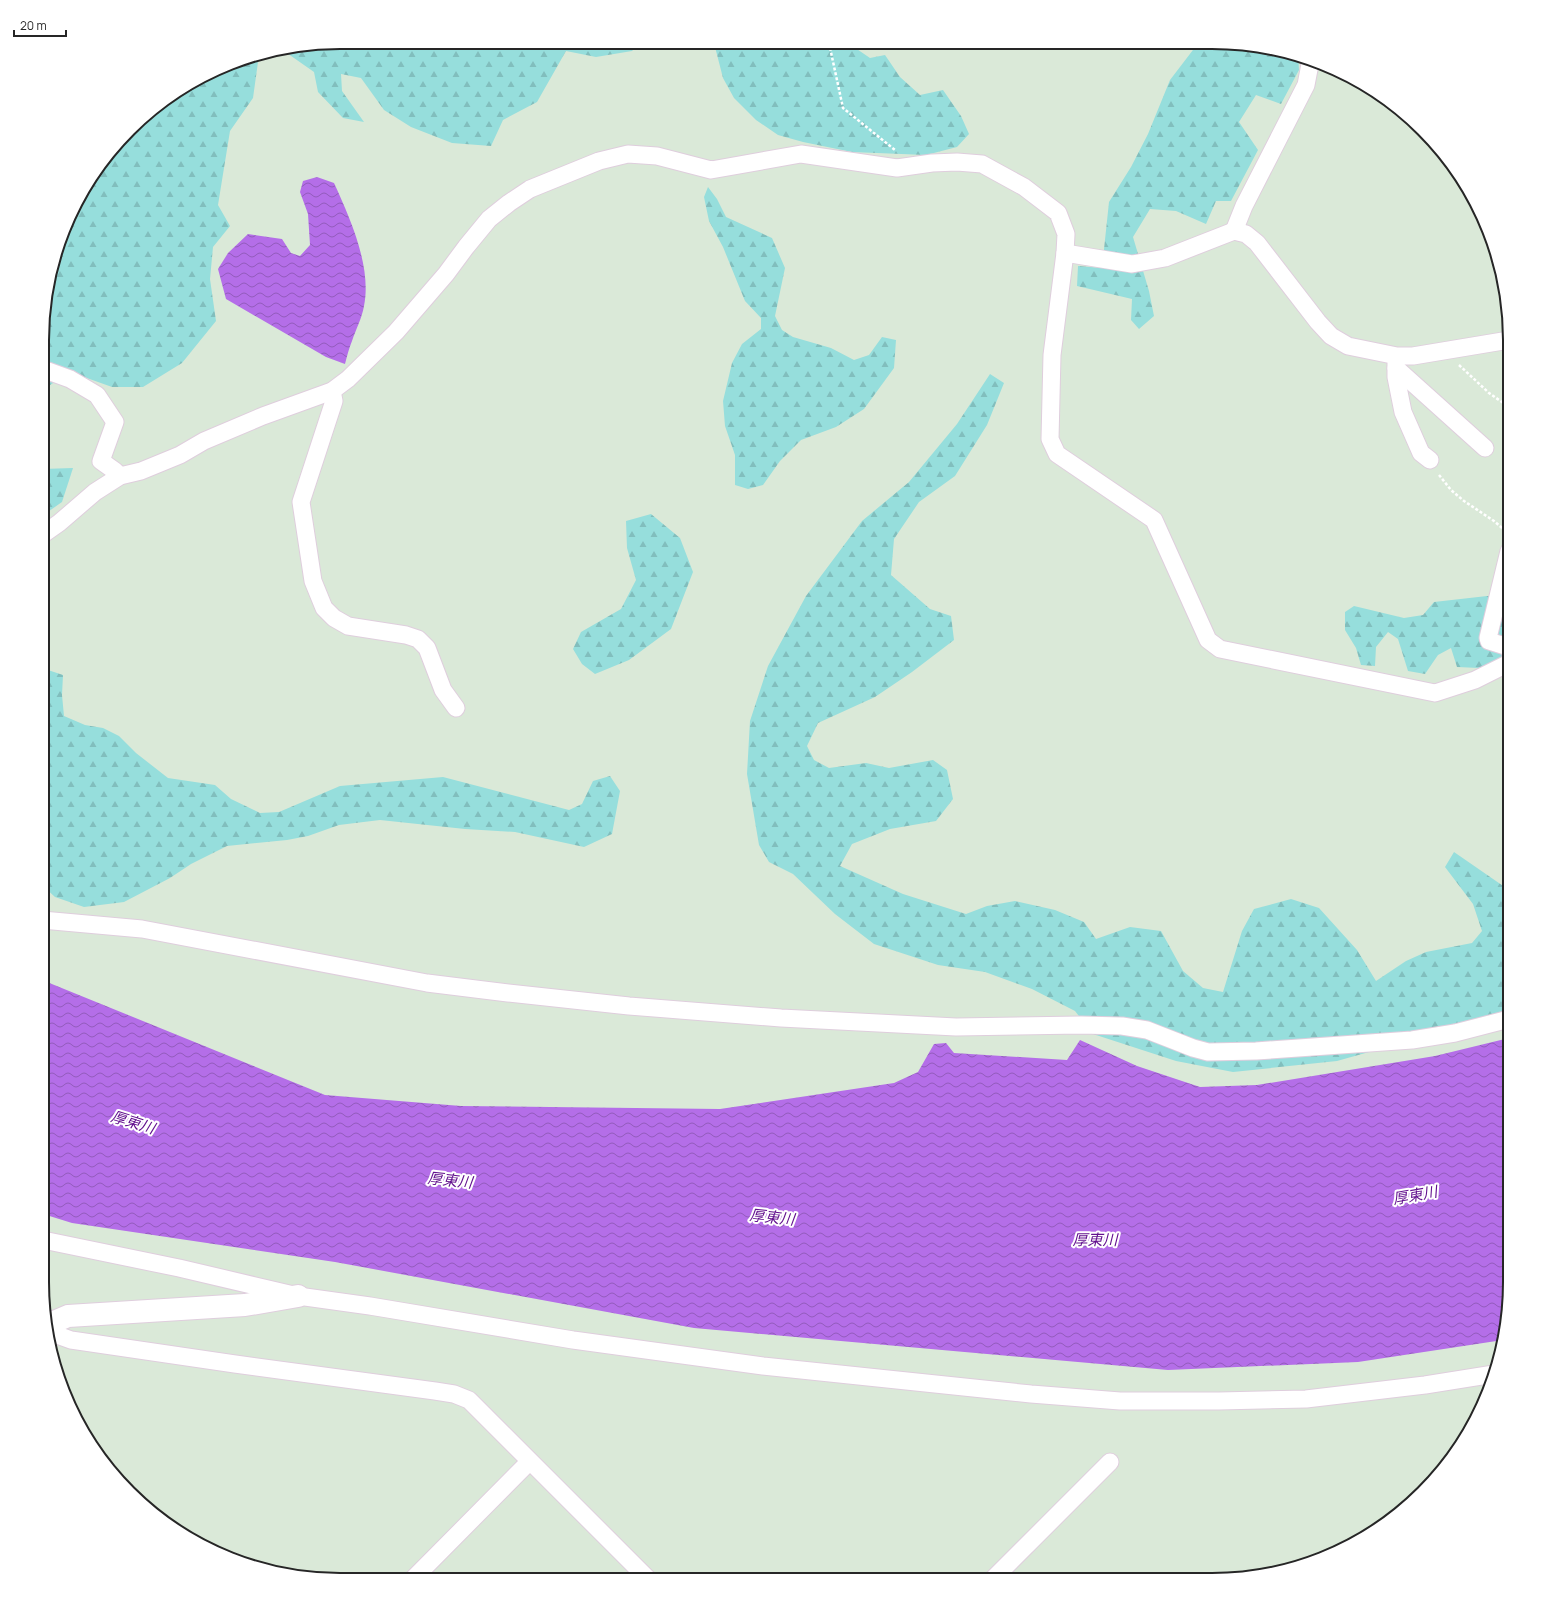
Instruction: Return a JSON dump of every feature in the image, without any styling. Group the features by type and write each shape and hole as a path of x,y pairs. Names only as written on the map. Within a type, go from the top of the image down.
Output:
{"street":[{"path":"1234,231 1244,206 1306,84 1310,66"},
{"path":"49,530 95,492 120,476 141,471 180,455 204,441 262,416 332,391 348,379 396,332 446,274 489,219 530,189 599,161 628,154 657,156 711,170 801,154 897,168 914,165 957,162 982,164 1024,187 1058,213 1066,234 1066,253 1052,355 1050,439 1057,454 1154,520 1208,640 1220,648 1227,650 1435,693 1475,680 1503,666"},
{"path":"1066,253 1132,264 1165,258 1234,231 1246,234 1257,243 1318,322 1331,336 1348,346 1397,362 1485,448"},
{"path":"1397,362 1413,356 1503,341"},
{"path":"1397,362 1396,378 1404,412 1421,453 1430,460"},
{"path":"49,371 70,379 97,395 115,422 101,461 120,476"},
{"path":"332,391 334,401 301,502 313,581 324,608 334,618 348,626 406,635 418,639 427,648 443,690 456,708"},
{"path":"1503,576 1488,638 1489,641 1503,645"},
{"path":"49,921 142,929 427,983 508,993 629,1006 743,1015 948,1027 1081,1025 1122,1026 1147,1030 1193,1048 1208,1052 1271,1050 1412,1040 1455,1033 1503,1021"},
{"path":"49,1241 179,1268 298,1296 370,1306 573,1340 763,1366 1031,1394 1120,1401 1219,1401 1306,1398 1425,1385 1488,1375"},
{"path":"52,1323 68,1316 245,1304 298,1296"},
{"path":"54,1334 71,1340 454,1394 469,1400 642,1573"},
{"path":"419,1573 530,1462"},
{"path":"999,1573 1110,1462"}],"path":[{"path":"830,49 843,108 914,165"},
{"path":"1449,350 1452,358 1466,373 1503,403"},
{"path":"1430,460 1451,490 1464,501 1494,520 1503,529"}],"green space":[{"path":"340,49 634,49 632,51 596,57 566,51 537,102 503,120 491,146 452,143 411,127 384,110 361,78 341,74 342,91 364,122 343,118 318,92 314,72 288,54 302,51"},
{"path":"716,49 857,49 870,58 885,55 900,77 920,95 943,90 961,116 969,134 957,147 926,155 852,152 803,142 778,135 756,120 734,98 723,78"},
{"path":"1194,49 1250,51 1298,62 1299,70 1281,104 1256,95 1239,122 1258,150 1231,201 1216,201 1206,224 1176,211 1150,209 1133,237 1149,291 1154,316 1139,329 1131,320 1132,299 1077,286 1078,266 1102,268 1109,202 1131,167 1148,134 1170,80"},
{"path":"259,61 253,98 230,131 218,205 230,226 213,247 210,279 216,321 182,363 143,387 112,387 70,372 49,386 51,302 64,246 88,194 98,178 121,148 148,121 163,109 194,88 211,79 246,64"},
{"path":"708,187 717,199 726,217 772,238 785,268 775,316 782,330 793,337 831,348 854,360 869,355 882,337 896,340 894,368 864,409 836,427 801,440 780,461 763,485 748,489 735,485 735,455 725,426 723,401 732,363 742,344 761,329 761,318 745,301 723,247 709,221 704,197"},
{"path":"990,374 1004,383 987,425 955,476 919,502 894,539 891,575 930,609 951,616 954,640 912,672 875,697 818,723 807,746 814,760 829,768 866,763 889,768 933,760 947,770 953,799 936,821 890,829 852,844 840,866 903,894 966,914 987,906 1015,901 1055,910 1084,922 1096,939 1130,927 1161,931 1183,971 1203,988 1223,992 1242,931 1254,909 1291,899 1319,908 1357,950 1376,981 1406,961 1426,952 1472,943 1482,931 1473,904 1445,867 1454,852 1503,886 1503,1012 1465,1025 1337,1061 1233,1072 1176,1061 1093,1034 1075,1011 1032,989 985,972 938,965 874,944 835,914 793,874 769,862 759,845 747,774 750,721 768,666 806,596 862,521 909,482 957,424"},
{"path":"73,468 62,502 49,511 49,469"},
{"path":"651,514 680,538 693,572 671,629 629,660 595,674 582,664 573,649 581,632 621,609 636,580 627,548 626,521"},
{"path":"1487,596 1503,597 1503,660 1479,668 1457,667 1451,648 1438,655 1425,674 1408,671 1398,639 1388,632 1376,647 1375,666 1361,665 1356,648 1345,630 1345,612 1354,606 1404,618 1423,615 1434,602"},
{"path":"49,670 63,675 62,695 64,716 85,725 103,728 119,736 136,753 168,778 215,785 231,799 260,813 279,812 340,786 443,777 569,810 582,804 593,781 610,776 620,791 612,834 584,847 515,832 465,829 380,820 339,825 308,836 287,840 227,846 191,864 170,878 124,902 84,907 55,897 49,891"}],"water":[{"path":"317,177 334,183 353,227 365,275 366,291 364,306 345,364 326,357 226,299 218,269 228,253 248,234 282,239 291,253 300,256 310,245 308,214 300,192 303,181"},
{"name":"厚東川","path":"49,983 325,1095 461,1106 720,1109 894,1083 918,1072 934,1044 946,1043 954,1053 1067,1060 1080,1040 1137,1066 1200,1087 1257,1085 1435,1056 1503,1039 1503,1282 1501,1320 1497,1341 1358,1362 1168,1370 694,1328 335,1262 72,1223 49,1216"}]}
